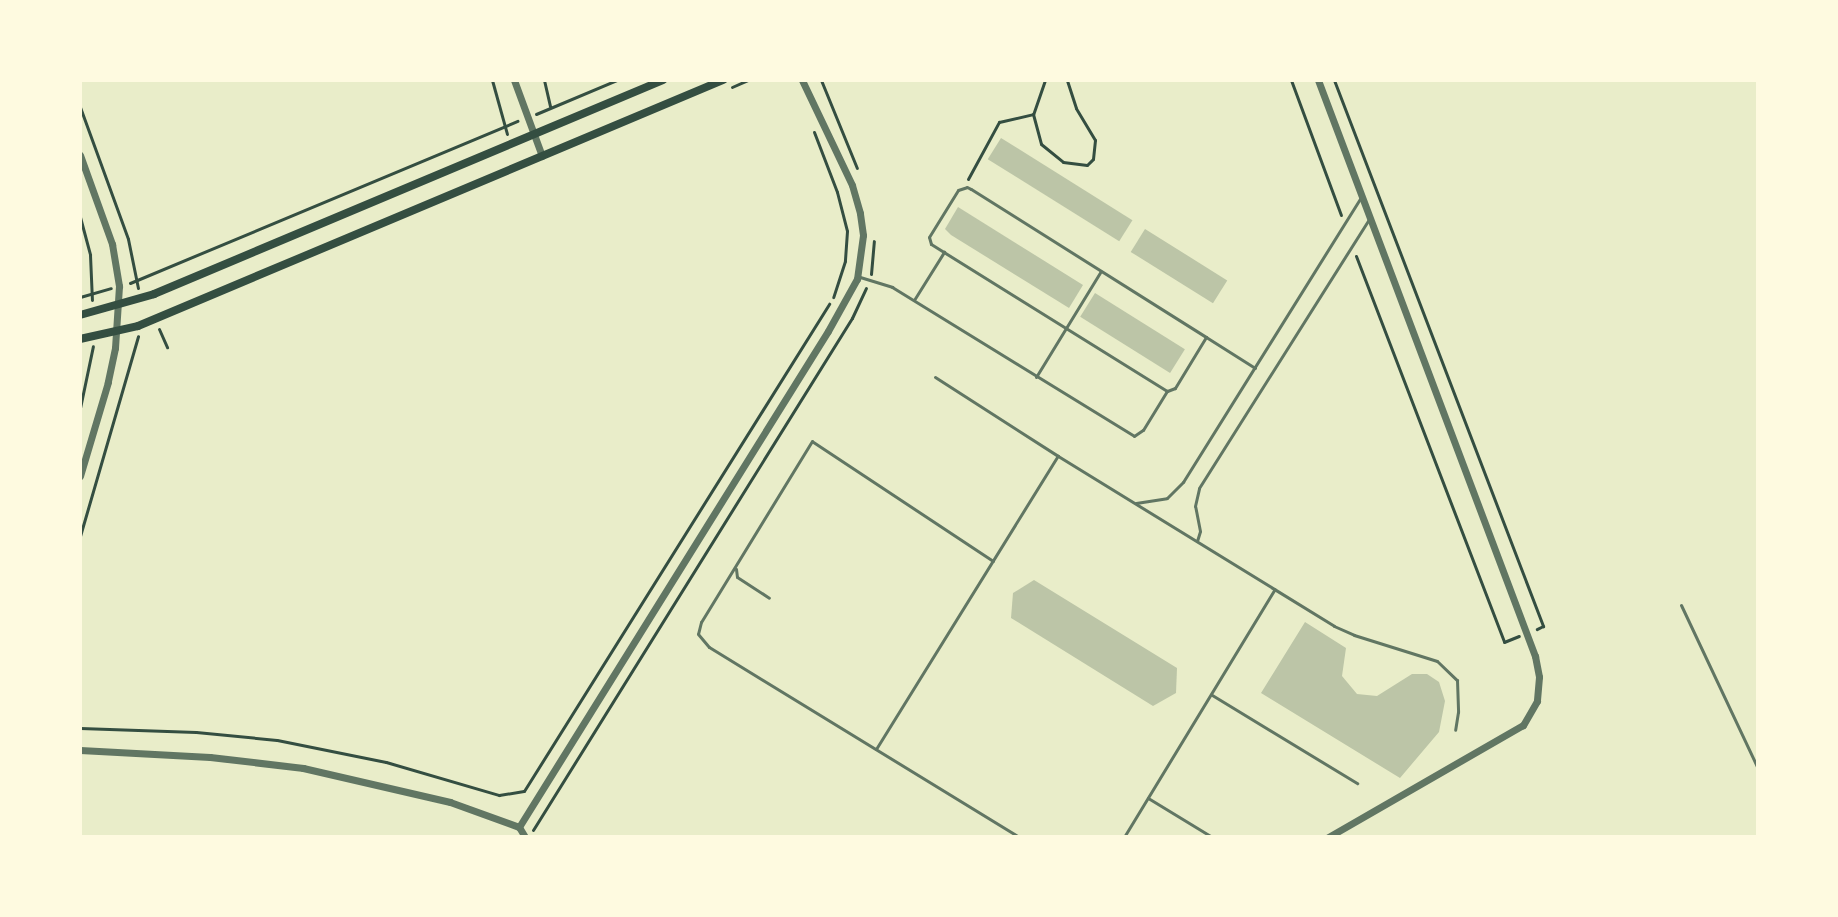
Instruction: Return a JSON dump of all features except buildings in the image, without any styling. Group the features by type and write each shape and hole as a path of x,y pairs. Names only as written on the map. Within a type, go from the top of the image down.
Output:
{"main road":[{"path":"80,315 154,294 663,80"},
{"path":"80,339 116,332 723,80"}],"street":[{"path":"514,80 542,156"},
{"path":"519,827 835,320 857,276 863,235 860,213 852,185 802,80"},
{"path":"1318,80 1539,677 1537,701 1523,725 1398,800 1328,837"},
{"path":"80,155 112,244 119,286 108,382 80,476"},
{"path":"80,750 210,757 303,768 390,786 519,827 525,837"}],"lane":[{"path":"1167,391 931,244 929,237 964,187 1255,368"},
{"path":"1136,503 1158,501 1174,493 1362,195"},
{"path":"1197,541 1200,531 1195,506 1199,488 1370,217"},
{"path":"914,300 944,252"},
{"path":"1036,377 1101,271"},
{"path":"857,276 892,287 1134,436 1143,430 1167,391 1175,388 1206,337"},
{"path":"935,377 1058,456 1354,635 1437,661 1451,670 1459,694 1455,730"},
{"path":"993,561 812,441 701,622 700,639 1019,837"},
{"path":"876,749 1058,456"},
{"path":"736,565 737,577 769,598"},
{"path":"1124,837 1275,589"},
{"path":"1681,605 1758,769"},
{"path":"1212,695 1357,783"},
{"path":"1148,798 1212,837"}],"path":[{"path":"492,80 509,144"},
{"path":"80,297 119,286 617,80"},
{"path":"1045,80 1033,114 1039,139 1049,153 1071,165 1092,162 1095,140 1076,108 1067,80"},
{"path":"1291,80 1345,225"},
{"path":"1334,80 1543,626 1504,642 1352,248"},
{"path":"964,187 999,122 1033,114"},
{"path":"80,728 196,732 277,740 386,762 499,795 519,794 529,787 840,281 847,231 837,192 812,127"},
{"path":"158,325 167,347"}]}
